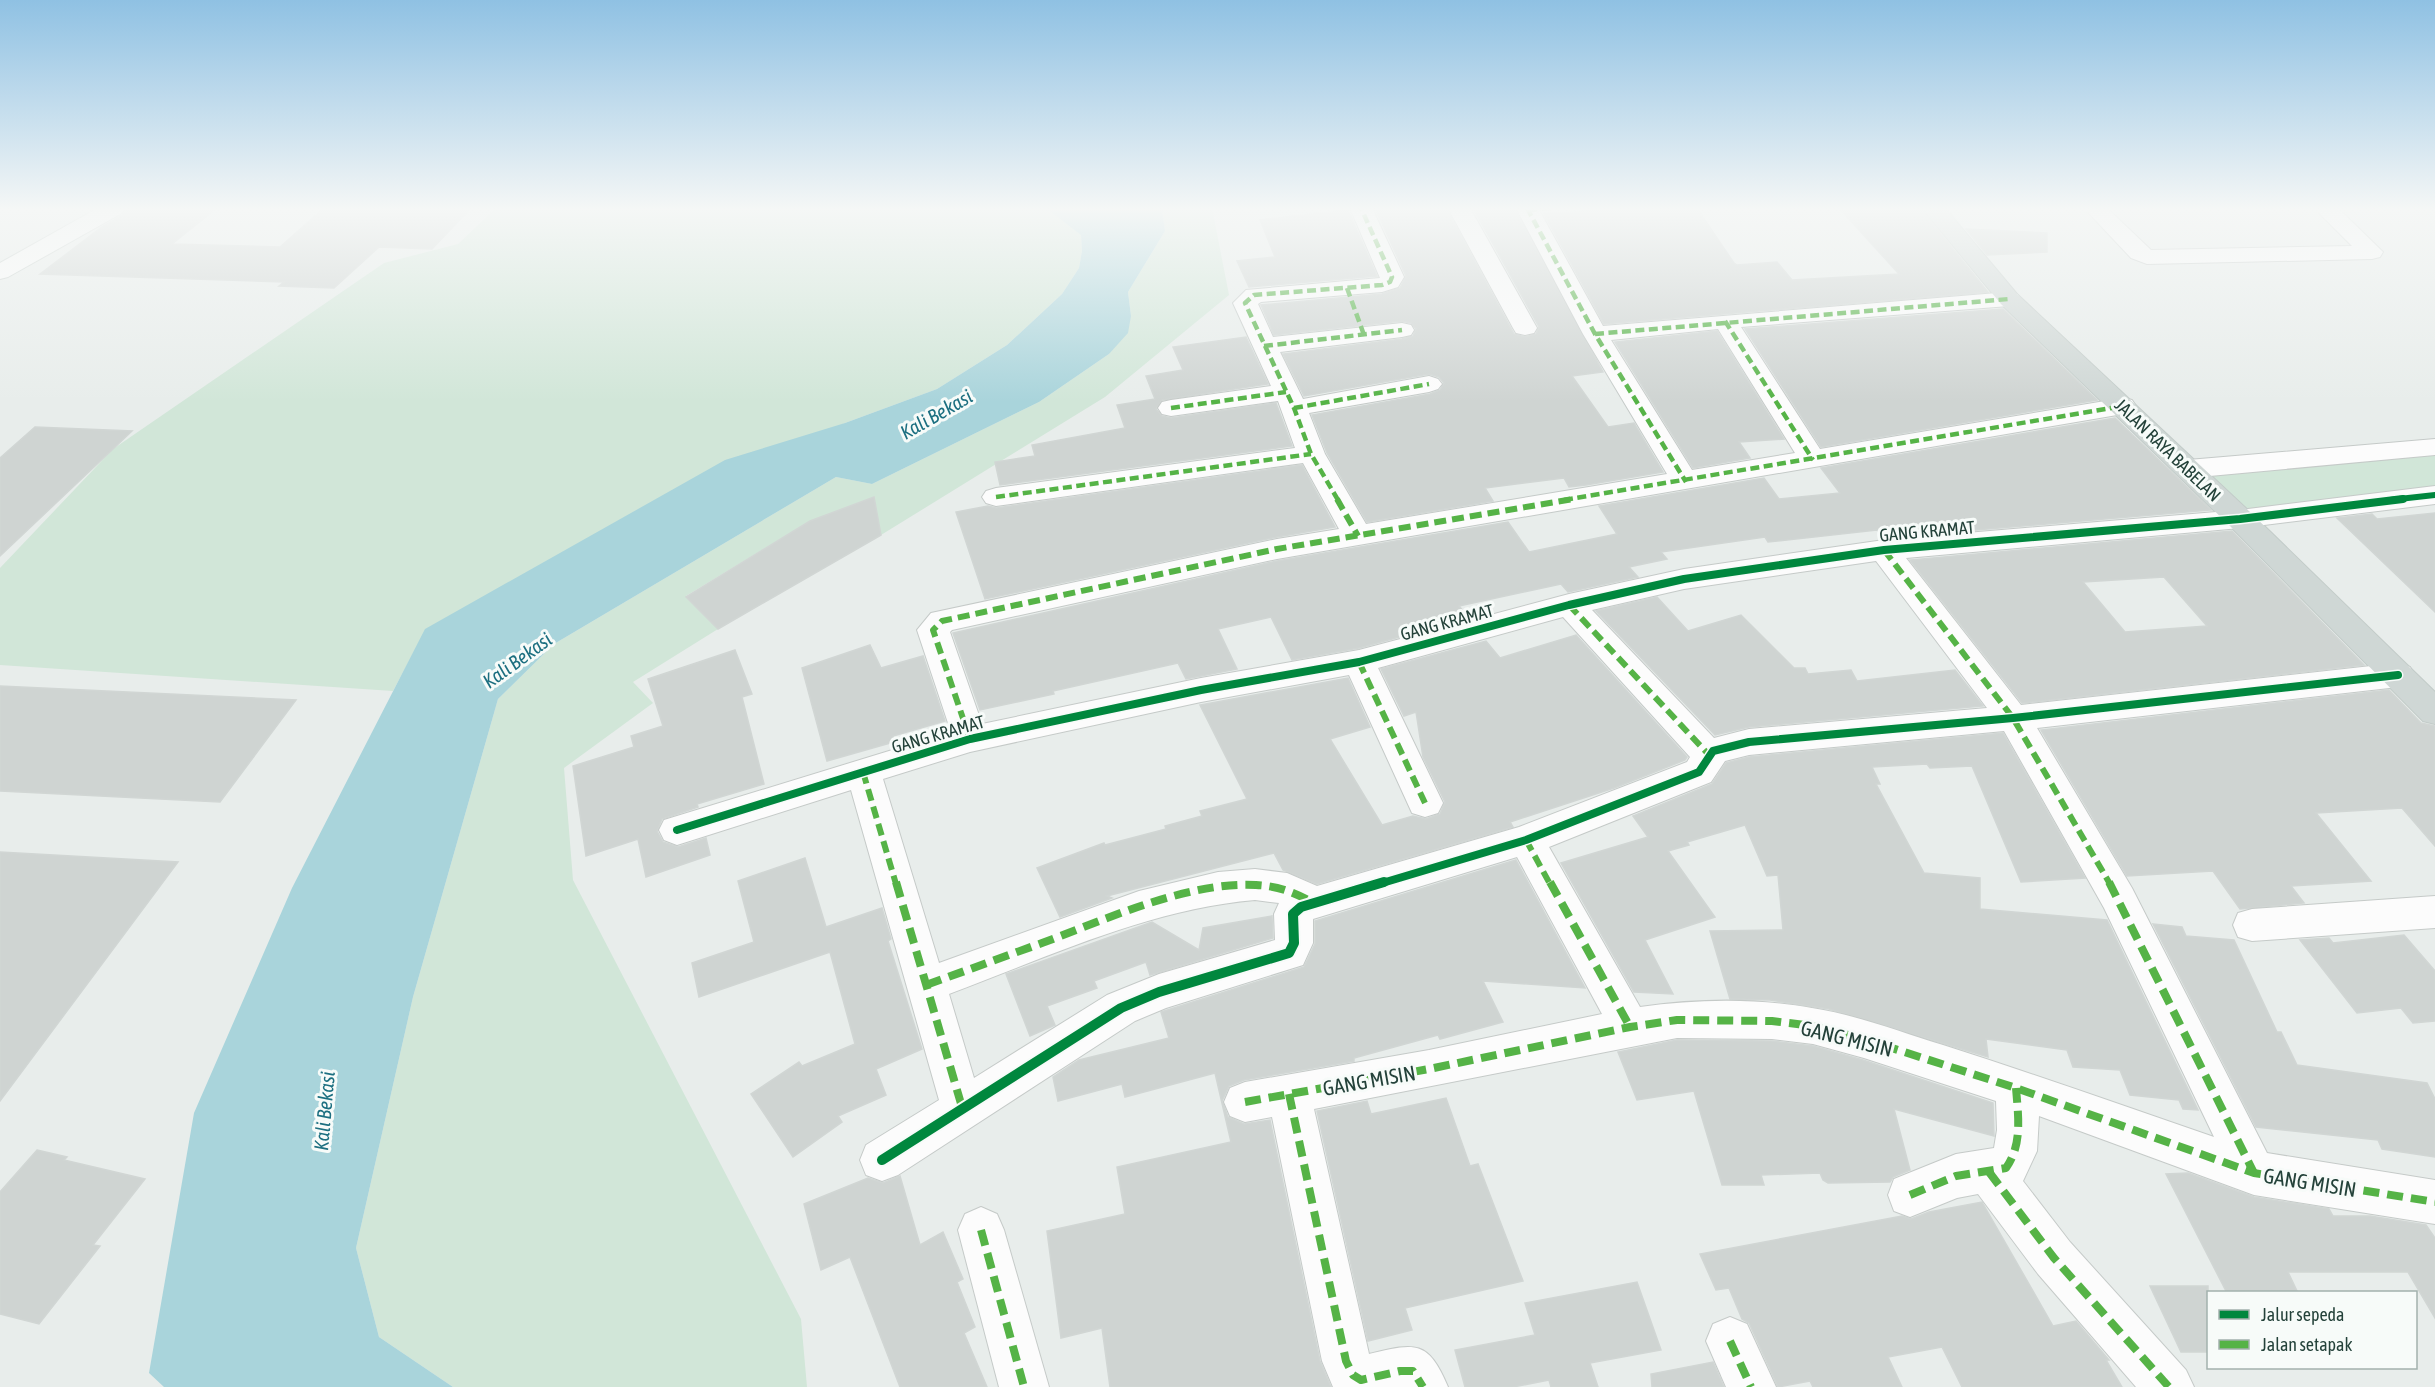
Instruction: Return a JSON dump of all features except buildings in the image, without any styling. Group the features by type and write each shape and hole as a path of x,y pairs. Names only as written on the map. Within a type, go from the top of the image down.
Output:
{"main road":[{"name":"JALAN RAYA BABELAN","path":"1986,273 2008,299 2240,519 2435,712"}],"street":[{"path":"1358,536 1311,454 1290,400 1245,303 1249,297 1259,294 1382,285 1392,280 1389,273"},
{"path":"1495,273 1526,328"},
{"path":"1566,273 1595,334 1686,482"},
{"path":"1347,288 1364,335"},
{"path":"1595,334 1725,321 2008,299"},
{"path":"1725,321 1813,460"},
{"path":"1264,346 1402,330"},
{"path":"1171,408 1290,400 1429,384"},
{"path":"970,739 933,630 942,621 1277,549 1686,482 2123,406"},
{"path":"2188,469 2435,447"},
{"path":"996,497 1311,454"},
{"name":"GANG KRAMAT","path":"677,830 970,739 1201,690 1359,662 1569,604 1684,579 1884,550 2240,519 2435,495"},
{"path":"1884,550 2013,718 2119,899 2254,1173"},
{"path":"1569,604 1708,755"},
{"path":"1359,662 1425,803"},
{"path":"882,1160 962,1107 1140,999 1289,953 1294,943 1293,914 1312,902 1526,840 1699,772 1708,755 1722,747 1749,742 2013,718 2398,675"},
{"path":"863,772 962,1107"},
{"path":"1526,840 1630,1027"},
{"path":"926,985 1132,908 1185,893 1244,885 1266,886 1293,892 1312,902"},
{"path":"2252,925 2435,912"},
{"name":"GANG MISIN","path":"1422,1387 1413,1371 1400,1371 1361,1380 1349,1368 1267,1098 1429,1070 1630,1027 1677,1020 1723,1019 1813,1026 2016,1088 2254,1173 2435,1202"},
{"path":"1910,1195 1956,1176 2006,1168 2011,1163 2018,1136 2016,1088"},
{"path":"1989,1172 2054,1258 2169,1387"},
{"path":"981,1230 1024,1387"},
{"path":"1730,1341 1751,1387"}],"green space":[{"path":"370,273 1076,273 1062,294 1007,345 937,389 845,423 426,629 393,691 0,665 0,568 113,449"},
{"path":"1140,273 1225,273 1229,295 1105,397 881,535 874,497 810,521 686,596 718,629 633,682 653,703 564,768 573,880 801,1319 807,1387 453,1387 379,1337 356,1248 413,997 498,699 554,644 836,477 872,484 1039,402 1109,354 1131,316 1128,292"},
{"path":"2435,447 2435,495 2240,519 2188,469"}],"water":[{"name":"Kali Bekasi","path":"1076,273 1140,273 1128,292 1131,316 1128,333 1109,354 1039,402 872,484 836,477 554,644 498,699 413,997 356,1248 379,1337 453,1387 164,1387 149,1373 194,1113 292,888 425,629 725,460 845,423 937,389 1007,345 1062,294"}],"marked path":[{"path":"1358,536 1311,454 1294,408 1245,303 1254,295 1382,285 1390,282 1392,277 1390,273"},
{"path":"1562,273 1595,334 1686,482"},
{"path":"1347,288 1364,335"},
{"path":"1595,334 1725,321 2009,299"},
{"path":"1725,321 1813,460"},
{"path":"1264,346 1402,330"},
{"path":"1294,408 1429,384"},
{"path":"1171,408 1286,392"},
{"path":"970,739 933,630 942,621 1277,549 2123,406"},
{"path":"996,497 1311,454"},
{"path":"1884,550 2013,718 2052,782 2119,899 2254,1173"},
{"path":"1569,605 1709,755"},
{"path":"1359,662 1425,803"},
{"path":"863,772 962,1107"},
{"path":"1526,840 1630,1027"},
{"path":"926,985 1101,920 1178,896 1218,888 1255,885 1287,889 1312,902"},
{"path":"1245,1102 1429,1069 1630,1027 1677,1020 1772,1021 1813,1026 1864,1039 2016,1088 2254,1173 2435,1202"},
{"path":"1910,1195 1956,1176 2006,1168 2012,1160 2017,1141 2016,1088"},
{"path":"1289,1094 1346,1361 1353,1375 1361,1380 1400,1371 1413,1371 1423,1387"},
{"path":"1989,1172 2054,1258 2169,1387"},
{"path":"981,1230 1024,1387"},
{"path":"1730,1341 1751,1387"}],"cycle path":[{"path":"677,830 970,739 1201,690 1359,662 1569,605 1684,579 1884,550 2240,519 2435,495"},
{"path":"882,1160 1121,1008 1159,992 1289,953 1294,943 1293,914 1301,907 1526,840 1699,772 1713,751 1749,742 2013,718 2398,675"}]}
